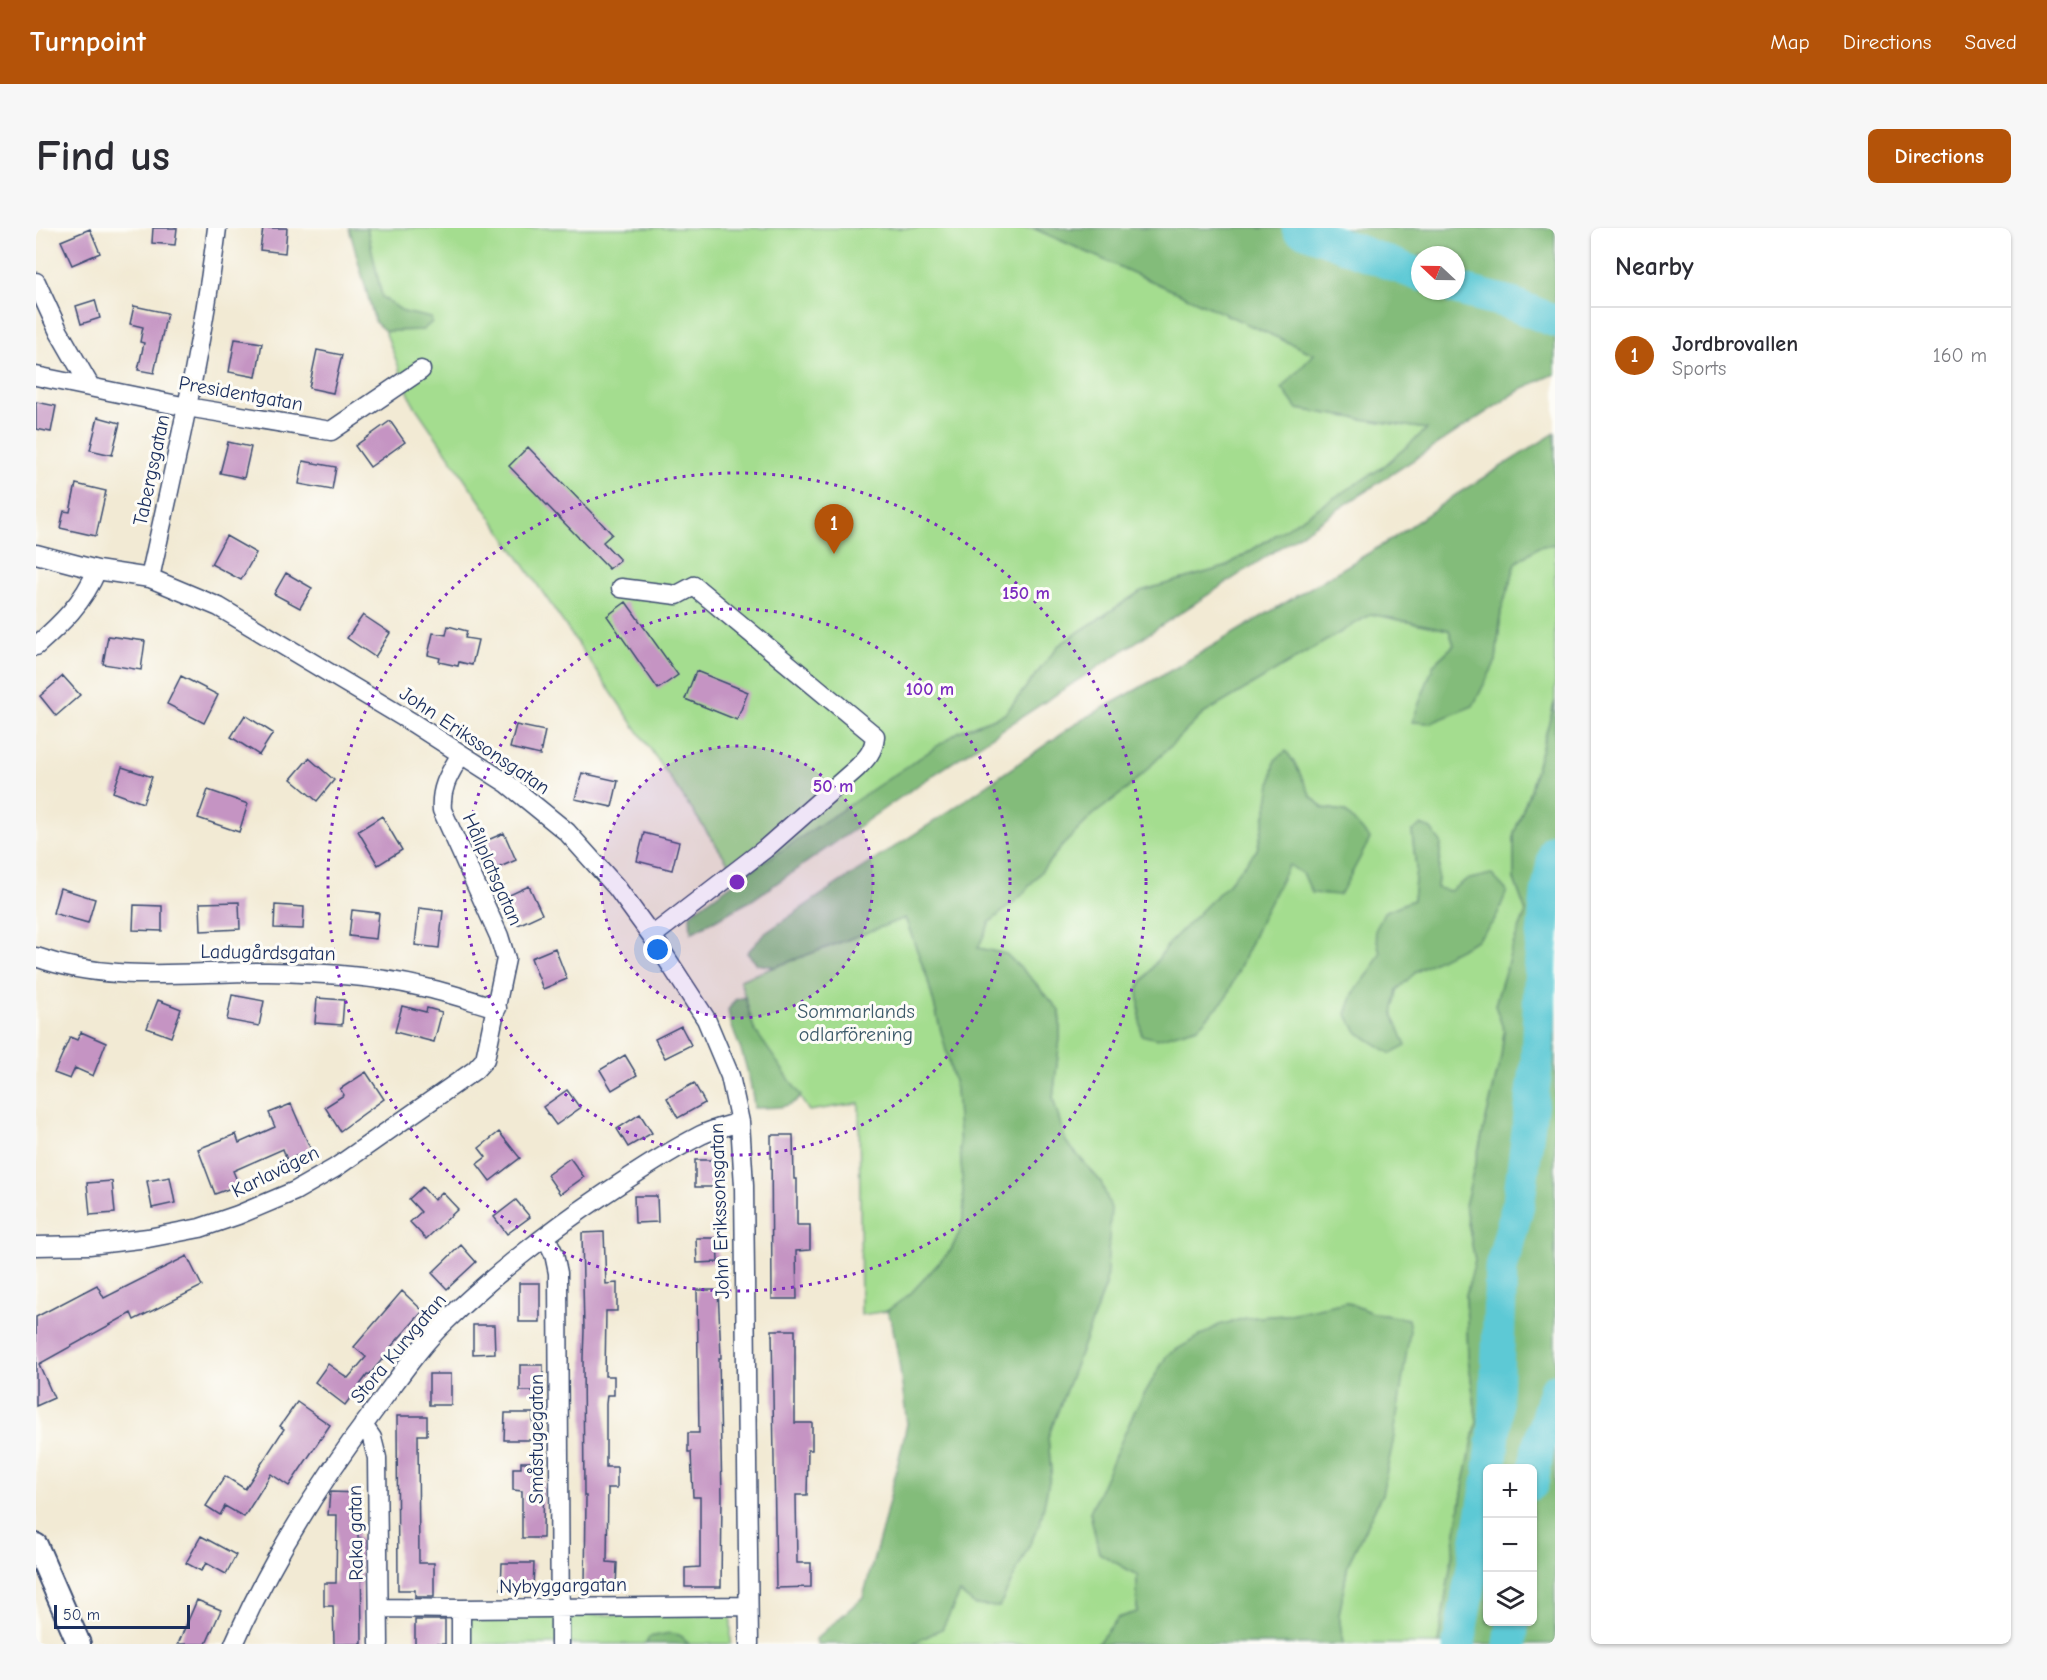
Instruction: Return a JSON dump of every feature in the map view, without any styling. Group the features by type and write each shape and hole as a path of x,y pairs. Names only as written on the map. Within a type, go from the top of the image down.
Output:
{"street":[{"name":"Tabergsgatan","path":"150,578 187,407 209,292 217,228"},
{"path":"36,282 59,332 90,386"},
{"name":"Presidentgatan","path":"36,376 187,407 331,431 421,370"},
{"name":"John Erikssonsgatan","path":"36,554 97,570 150,578 219,607 413,723 508,784 567,832 609,878 652,936 706,1018 730,1076 740,1122 744,1186 748,1644"},
{"path":"36,646 65,619 88,591 97,570"},
{"path":"621,588 677,594 694,586 875,736 870,755 857,768 765,849 652,936"},
{"name":"Hållplatsgatan","path":"461,754 443,785 442,810 503,946 506,959 497,1008"},
{"name":"Ladugårdsgatan","path":"36,957 81,968 134,975 267,972 344,975 423,987 497,1008"},
{"name":"Karlavägen","path":"36,1246 118,1243 200,1228 295,1191 335,1168 475,1070 485,1059 488,1051 497,1008"},
{"name":"Stora Kurvgatan","path":"234,1644 280,1550 302,1514 363,1425 444,1323 546,1236 631,1176 702,1134 740,1122"},
{"name":"Småstugegatan","path":"546,1236 554,1254 558,1273 560,1644"},
{"name":"Raka gatan","path":"363,1425 372,1438 377,1458 379,1644"},
{"path":"36,1545 79,1644"},
{"name":"Nybyggargatan","path":"379,1608 748,1606"},
{"path":"461,1609 461,1644"}],"green space":[{"path":"349,228 367,228 382,297 404,312 431,318 432,322 423,330 385,331 375,322"},
{"path":"367,228 1033,228 1314,354 1297,409 1427,429 1383,467 1225,567 1141,591 1059,645 1005,714 960,731 749,893 412,402 385,331 423,330 404,312 382,297"},
{"path":"1033,228 1555,228 1555,374 1523,388 924,781 752,900 691,933 690,914 749,872 960,731 1005,714 1059,645 1141,591 1225,567 1383,467 1427,429 1297,409 1282,388 1314,354"},
{"path":"1555,433 1555,544 1538,547 1516,563 1501,611 1496,661 1473,706 1431,723 1412,722 1434,664 1454,645 1449,630 1371,614 1203,714 1127,789 1093,815 1062,846 1021,896 990,922 978,948 1006,954 1060,1011 1060,1038 1053,1099 1066,1142 1101,1182 1111,1208 1106,1285 1048,1437 1051,1472 1040,1523 999,1607 975,1605 960,1593 942,1629 912,1644 817,1644 816,1639 863,1597 883,1526 907,1424 899,1362 892,1323 887,1311 910,1294 951,1250 962,1227 964,1205 956,1089 927,977 905,918 775,967 757,964 747,953 764,934 935,821 1080,721 1177,667 1389,541 1454,496"},
{"path":"1555,544 1555,701 1530,790 1514,834 1514,879 1526,912 1513,945 1495,1005 1504,1031 1501,1057 1465,1206 1475,1261 1466,1295 1468,1357 1477,1422 1464,1482 1438,1644 1343,1644 1339,1615 1348,1564 1382,1494 1407,1319 1372,1313 1346,1302 1286,1315 1246,1318 1109,1471 1090,1512 1099,1552 1137,1575 1137,1612 1118,1618 1097,1644 912,1644 942,1629 960,1593 975,1605 999,1607 1040,1523 1051,1472 1048,1437 1106,1285 1101,1182 1066,1142 1053,1099 1060,1038 1060,1011 1006,954 978,948 990,922 1021,896 1062,846 1093,815 1127,789 1203,714 1371,614 1449,630 1454,645 1434,664 1496,661 1501,611 1516,563 1538,547","holes":["1294,762 1311,796 1323,808 1345,811 1312,892 1304,875 1289,864 1263,915 1226,998 1226,886 1257,850 1267,808","1412,831 1441,843 1437,888 1450,891 1466,880 1477,940 1421,969 1402,984 1395,995 1393,1005 1397,1028 1353,994 1370,972 1380,953 1384,912 1413,900 1416,869"]},
{"path":"1555,701 1555,1644 1438,1644 1464,1482 1477,1422 1468,1357 1466,1295 1475,1261 1465,1206 1501,1057 1504,1031 1495,1005 1513,945 1526,912 1514,879 1514,834 1530,790"},
{"path":"1286,751 1311,796 1323,808 1345,811 1370,839 1340,895 1312,893 1304,875 1289,865 1263,915 1226,998 1198,1027 1157,1039 1141,1035 1138,988 1169,943 1226,886 1257,850 1275,760"},
{"path":"1421,825 1431,829 1441,843 1437,888 1450,891 1466,880 1491,874 1507,891 1495,920 1477,940 1418,970 1397,990 1393,1014 1406,1046 1391,1054 1358,1033 1346,1014 1353,994 1370,972 1380,953 1375,931 1384,912 1413,900 1416,869 1412,831"},
{"name":"Sommarlands odlarförening","path":"905,918 927,977 956,1089 964,1205 962,1227 951,1250 910,1294 887,1311 861,1315 859,1103 809,1111 754,1029 740,980"},
{"path":"745,997 754,1029 801,1096 791,1104 780,1107 754,1108 743,1056 730,1022 728,1010 735,1000"},
{"path":"1346,1302 1372,1313 1408,1319 1410,1330 1393,1442 1382,1494 1348,1564 1339,1615 1343,1644 1097,1644 1118,1618 1137,1612 1137,1575 1099,1553 1090,1512 1135,1410 1167,1355 1219,1325 1246,1318 1286,1315"},
{"path":"465,1615 731,1615 731,1644 689,1644 679,1635 649,1637 646,1644 466,1644"},
{"path":"670,1633 679,1635 689,1644 646,1644 649,1637"}],"building":[{"path":"153,228 177,228 175,245 152,243"},
{"path":"263,228 287,228 285,253 260,250"},
{"path":"90,229 100,253 72,265 61,241"},
{"path":"95,300 100,318 81,324 76,306"},
{"path":"134,306 167,313 154,373 138,370 144,343 140,342 143,327 130,324"},
{"path":"235,339 262,343 256,377 229,372"},
{"path":"317,350 342,355 333,393 309,388"},
{"path":"36,402 56,406 51,432 36,429"},
{"path":"98,417 120,423 112,455 90,450"},
{"path":"390,421 405,442 370,467 355,446"},
{"path":"228,442 251,447 244,478 220,473"},
{"path":"528,447 612,534 603,542 620,560 609,569 509,466"},
{"path":"303,461 336,467 332,490 299,484"},
{"path":"76,484 106,491 96,536 60,528 64,511 70,512"},
{"path":"226,536 256,553 241,580 211,564"},
{"path":"286,573 312,588 300,608 274,594"},
{"path":"626,602 678,675 658,689 607,616"},
{"path":"363,615 390,633 375,657 347,638"},
{"path":"448,626 467,631 465,638 478,640 472,665 459,662 458,666 439,662 440,658 428,655 433,633 446,635"},
{"path":"108,636 145,641 141,670 103,664"},
{"path":"696,671 748,692 737,720 685,699"},
{"path":"63,676 80,695 56,716 40,696"},
{"path":"181,676 218,695 204,723 167,704"},
{"path":"245,715 273,733 259,755 231,737"},
{"path":"516,725 545,731 540,755 510,748"},
{"path":"309,758 334,780 317,801 291,779"},
{"path":"122,767 152,777 143,803 113,792"},
{"path":"582,773 618,781 612,807 575,799"},
{"path":"208,790 248,804 239,832 198,818"},
{"path":"382,816 402,850 378,865 358,831"},
{"path":"504,833 516,860 493,870 481,843"},
{"path":"644,833 679,842 672,870 637,861"},
{"path":"529,886 542,914 518,925 505,897"},
{"path":"60,888 95,899 88,923 53,913"},
{"path":"239,902 240,929 201,931 200,903"},
{"path":"134,905 162,906 162,931 133,930"},
{"path":"275,905 304,907 303,929 274,928"},
{"path":"419,908 443,911 439,948 415,945"},
{"path":"352,910 379,913 376,939 349,936"},
{"path":"555,948 567,979 543,989 531,958"},
{"path":"232,995 264,1001 259,1026 227,1020"},
{"path":"317,998 344,1000 342,1025 315,1023"},
{"path":"158,1000 181,1009 171,1037 147,1028"},
{"path":"402,1006 426,1012 427,1008 442,1012 434,1042 395,1032"},
{"path":"681,1026 691,1045 665,1058 655,1039"},
{"path":"81,1032 106,1043 93,1076 75,1068 70,1079 54,1073 70,1037 77,1040"},
{"path":"625,1055 637,1075 612,1090 600,1070"},
{"path":"366,1072 384,1099 340,1131 325,1107 344,1095 340,1089"},
{"path":"694,1083 705,1103 678,1118 667,1098"},
{"path":"567,1090 580,1108 556,1125 543,1107"},
{"path":"291,1104 311,1150 287,1160 283,1149 233,1171 239,1185 215,1194 198,1149 236,1134 239,1143 275,1127 269,1113"},
{"path":"640,1114 652,1133 628,1147 617,1129"},
{"path":"499,1132 520,1158 490,1181 477,1164 486,1157 479,1148"},
{"path":"771,1135 793,1135 794,1179 797,1179 797,1225 810,1225 810,1250 796,1251 797,1299 772,1299"},
{"path":"570,1158 584,1177 560,1194 547,1175"},
{"path":"695,1160 718,1160 718,1187 695,1187"},
{"path":"170,1177 175,1203 152,1208 147,1181"},
{"path":"112,1181 115,1213 90,1215 87,1183"},
{"path":"422,1187 434,1200 442,1192 458,1209 426,1239 410,1222 421,1212 409,1199"},
{"path":"634,1196 657,1196 658,1222 635,1223"},
{"path":"516,1200 530,1217 507,1234 494,1217"},
{"path":"604,1232 606,1284 617,1283 617,1311 606,1311 605,1376 614,1376 614,1395 607,1395 606,1404 606,1467 617,1467 617,1488 608,1488 607,1562 617,1563 616,1589 585,1589 582,1233"},
{"path":"696,1238 717,1238 718,1262 697,1263"},
{"path":"461,1245 476,1262 447,1289 432,1273"},
{"path":"187,1256 202,1286 134,1320 131,1313 39,1364 54,1398 36,1406 36,1317 97,1285 104,1298"},
{"path":"519,1283 540,1283 540,1322 519,1322"},
{"path":"697,1290 718,1290 721,1358 719,1358 721,1587 685,1587 685,1568 700,1567 700,1497 693,1497 691,1452 688,1452 688,1433 699,1433"},
{"path":"402,1291 423,1311 368,1374 345,1405 315,1382 328,1364 348,1378 366,1357 354,1347"},
{"path":"473,1325 494,1325 495,1353 473,1354"},
{"path":"772,1330 795,1330 795,1423 812,1423 812,1450 808,1450 807,1495 796,1495 797,1563 811,1563 811,1587 776,1588"},
{"path":"520,1365 543,1365 543,1391 520,1391"},
{"path":"429,1374 451,1374 451,1405 429,1405"},
{"path":"297,1402 330,1425 289,1486 271,1474 244,1517 225,1506 220,1515 206,1506 225,1476 245,1489 284,1429 280,1426"},
{"path":"505,1413 533,1413 533,1440 504,1440"},
{"path":"397,1416 427,1416 427,1435 418,1435 419,1563 434,1563 434,1597 415,1597 415,1590 398,1590"},
{"path":"521,1462 544,1462 543,1538 522,1538 522,1491 513,1490 513,1468 521,1468"},
{"path":"330,1492 359,1493 358,1538 361,1538 362,1644 334,1644 333,1606 324,1606 324,1583 336,1583 337,1515 328,1515"},
{"path":"201,1536 236,1555 226,1574 206,1563 201,1571 186,1563"},
{"path":"502,1563 534,1563 533,1589 501,1589"},
{"path":"197,1600 221,1610 206,1644 178,1644"},
{"path":"415,1620 445,1620 445,1644 415,1644"}],"waterway":[{"path":"1298,228 1411,272"},
{"path":"1465,291 1507,302 1555,321"},
{"path":"1490,1464 1495,1427 1501,1269 1519,1201 1537,1061 1541,957 1547,894 1555,850"},
{"path":"1535,1464 1555,1390"},
{"path":"1459,1644 1483,1511"},
{"path":"1510,1644 1512,1626"}],"place":[{"name":"Jordbrovallen","path":"834,554"}]}
